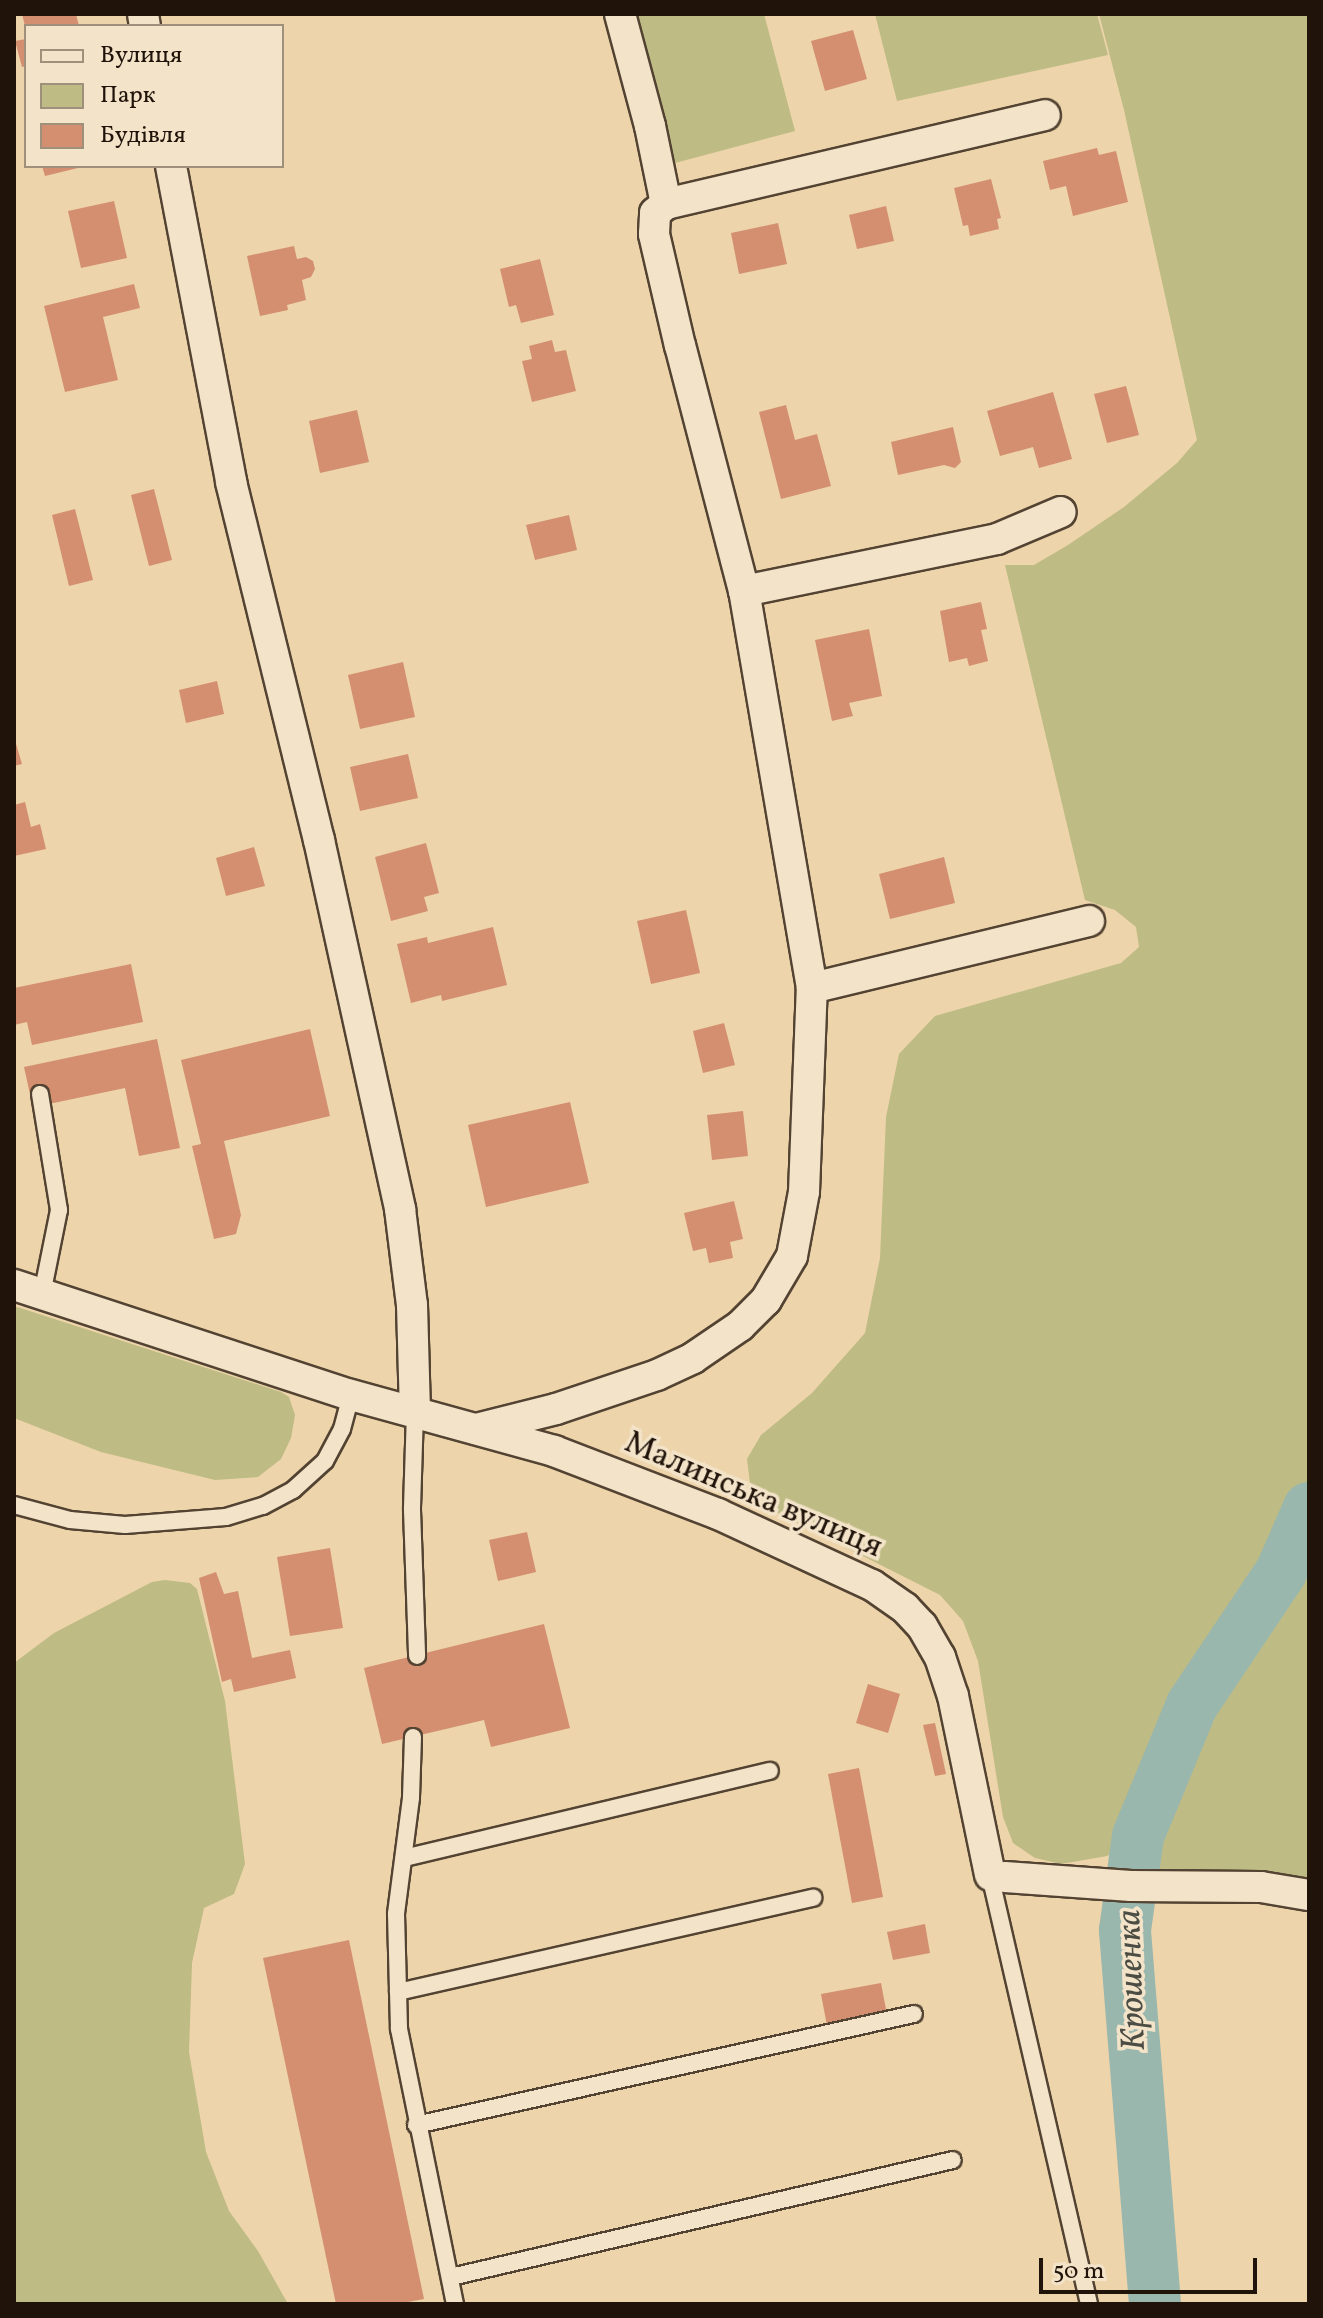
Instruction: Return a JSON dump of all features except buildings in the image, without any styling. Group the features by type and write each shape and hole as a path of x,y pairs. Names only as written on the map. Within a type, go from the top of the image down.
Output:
{"street":[{"path":"620,14 650,126 666,204"},
{"path":"476,1429 556,1409 657,1375 693,1358 740,1326 766,1300 792,1256 804,1192 812,988 744,591 654,234 655,213 666,204 1045,115"},
{"path":"171,168 231,482 319,840 400,1209 412,1305 415,1412"},
{"path":"744,591 997,539 1061,512"},
{"path":"812,988 1089,921"},
{"name":"Малинська вулиця","path":"28,1290 351,1395 554,1451 718,1514 844,1571 905,1608 922,1626 940,1657 953,1696 998,1876"},
{"path":"998,1876 1131,1886 1261,1887 1309,1895"}],"lane":[{"path":"28,1290 59,1210 40,1094"},
{"path":"14,1505 70,1520 125,1525 226,1517 263,1506 293,1490 325,1461 342,1429 351,1395"},
{"path":"415,1412 412,1510 419,1624 417,1656"},
{"path":"413,1737 411,1798 396,1914 399,2029 416,2125 455,2304"},
{"path":"404,1858 770,1771"},
{"name":"Малинська вулиця","path":"998,1876 1089,2304"},
{"path":"398,1992 813,1898"},
{"path":"416,2125 914,2014"},
{"path":"451,2277 953,2160"}],"green space":[{"path":"637,14 764,14 795,131 675,163"},
{"path":"875,14 1097,14 1108,55 897,101"},
{"path":"1099,14 1309,14 1309,1895 1131,1886 1138,1836 1107,1856 1061,1864 1035,1858 1013,1843 1003,1817 978,1661 963,1621 940,1595 764,1506 750,1483 747,1459 761,1435 812,1393 865,1333 880,1258 886,1117 899,1054 935,1016 1121,963 1139,947 1136,927 1115,910 1085,900 1005,565 1034,565 1068,545 1124,507 1177,463 1197,440 1124,110"},
{"path":"14,1306 281,1392 289,1397 295,1415 291,1438 281,1459 258,1477 215,1480 101,1452 14,1418"},
{"path":"152,1582 190,1583 197,1589 225,1701 245,1864 234,1894 204,1908 192,1963 189,2052 206,2152 229,2211 258,2251 288,2304 14,2304 14,1663 54,1633"}],"waterway":[{"name":"Крошенка","path":"1155,2304 1125,1930 1138,1836 1192,1705 1281,1572 1309,1508"}]}
